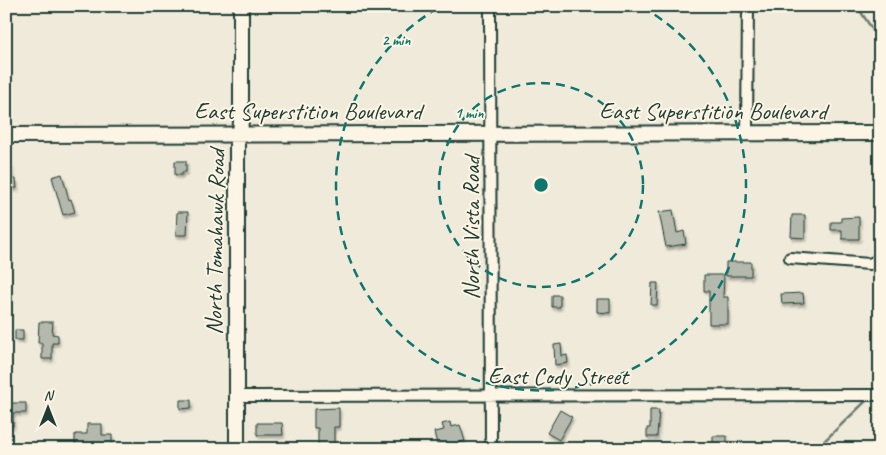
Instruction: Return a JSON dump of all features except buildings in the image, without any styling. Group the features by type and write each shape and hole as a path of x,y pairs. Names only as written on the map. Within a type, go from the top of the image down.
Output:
{"main road":[{"name":"North Tomahawk Road","path":"237,449 237,143 240,134 241,6"},
{"name":"East Superstition Boulevard","path":"6,135 880,133"}],"street":[{"name":"North Vista Road","path":"490,6 491,449"},
{"path":"747,133 748,6"},
{"path":"790,258 870,264 880,259"},
{"name":"East Cody Street","path":"236,396 880,395"}],"waterway":[{"path":"857,6 880,41"},
{"path":"816,449 868,399"}]}
